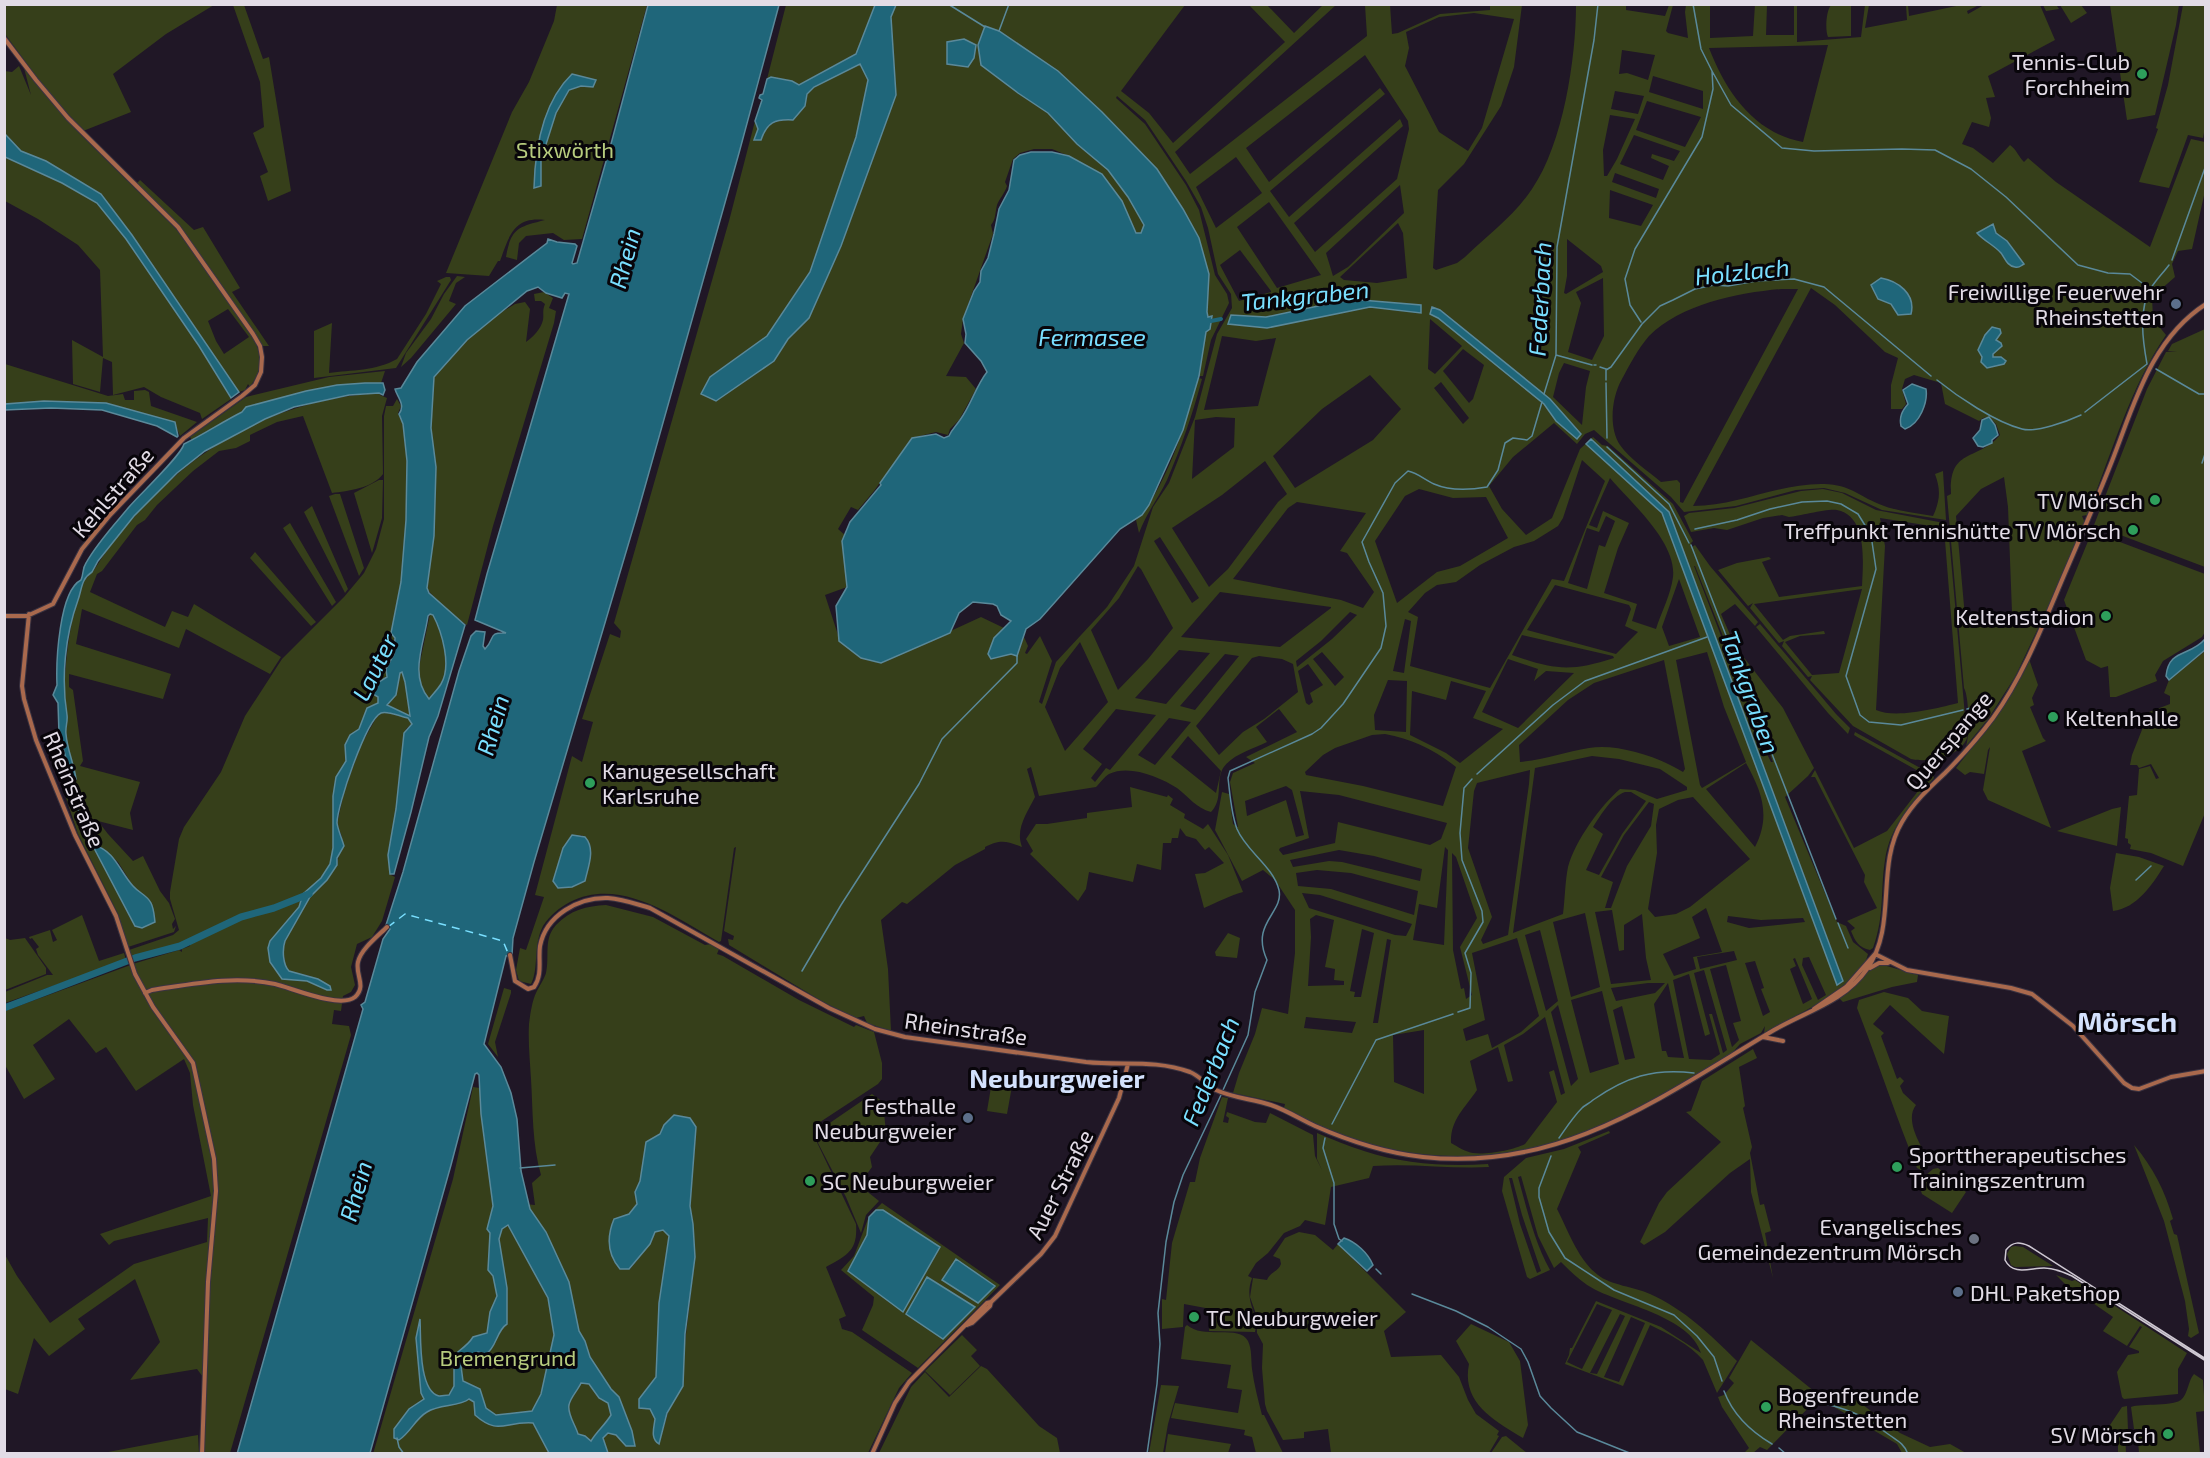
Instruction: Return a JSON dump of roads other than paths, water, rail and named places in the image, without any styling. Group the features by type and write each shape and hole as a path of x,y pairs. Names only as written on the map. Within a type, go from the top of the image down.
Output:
{"main road":[{"name":"Kehlstraße","path":"4,38 59,108 178,227 248,326 260,346 262,365 255,385 177,444 88,541 56,601 29,615"},
{"name":"Querspange","path":"1875,954 1885,919 1889,854 1902,821 1917,801 1972,744 2005,699 2054,601 2148,373 2175,330 2205,304"},
{"path":"4,616 29,615"},
{"name":"Rheinstraße","path":"29,615 22,686 33,730 75,835 116,916 133,969 145,993 193,1063 216,1169 216,1203 208,1282 202,1454"},
{"name":"Rheinstraße","path":"510,955 515,981 528,989 534,987 539,978 540,945 552,921 573,905 588,900 608,898 628,901 650,908 829,1008 882,1032 935,1042 1086,1062 1158,1064 1187,1071 1222,1092 1272,1105 1330,1132 1387,1151 1444,1159 1470,1160 1506,1156 1563,1143 1606,1126 1674,1091 1811,1011"},
{"path":"145,993 152,990 239,980 276,984 344,1001 354,997 361,985 357,969 360,958 387,927"},
{"path":"1875,954 1907,970 2011,988 2032,994 2073,1026 2112,1070 2132,1088 2139,1089 2171,1077 2205,1071"},
{"path":"1865,972 1875,954"},
{"path":"1811,1011 1846,987 1875,954"},
{"path":"1811,1011 1821,1008 1838,997 1873,965 1890,963"},
{"path":"1763,1037 1783,1041"},
{"name":"Auer Straße","path":"872,1454 900,1394 917,1372 1041,1254 1054,1236 1119,1098 1128,1064"}],"water":[{"name":"Rhein","path":"648,5 779,5 637,515 534,862 513,938 512,955 506,956 484,1044 501,1067 511,1093 517,1119 521,1171 530,1209 546,1232 569,1282 579,1331 590,1357 619,1397 632,1431 635,1446 626,1446 616,1435 608,1433 603,1438 608,1453 549,1453 533,1423 490,1425 475,1415 474,1402 469,1399 427,1412 403,1437 399,1440 394,1438 394,1429 409,1409 424,1399 421,1393 416,1338 420,1319 422,1362 427,1384 432,1392 439,1396 449,1395 454,1386 454,1367 445,1365 473,1337 487,1333 490,1312 497,1296 493,1276 488,1270 490,1233 487,1229 493,1206 477,1073 370,1453 237,1454 363,1009 361,1005 365,1002 383,939 390,929 386,925 459,671 471,636 476,631 485,632 483,646 485,649 494,635 506,633 475,620 569,294 565,293 562,298 546,293 538,287 527,291 467,340 434,377 431,428 436,467 434,536 427,588 429,593 465,625 438,716 429,737 394,874 390,874 388,855 396,809 404,733 412,724 408,718 384,712 375,719 360,746 347,783 338,814 337,823 344,846 337,858 337,865 327,880 310,897 285,941 285,965 289,971 318,979 330,986 331,990 327,990 307,981 282,979 270,962 268,948 270,941 299,907 303,894 321,878 330,864 333,848 333,796 336,777 346,761 345,745 350,735 359,729 367,708 378,703 378,697 373,694 377,683 387,677 386,669 394,654 395,638 391,633 401,582 406,520 407,461 403,424 399,414 402,407 395,389 401,388 417,362 465,306 547,243 548,239 575,244 577,246 572,263 577,263","holes":["433,615 436,622 446,659 444,677 429,699 423,690 419,670 428,616","402,672 405,682 410,716 387,705 396,695","508,1225 548,1298 554,1335 541,1394 532,1411 496,1415 486,1408 480,1389 463,1381 461,1366 466,1359 478,1352 486,1354 490,1351 507,1324 507,1288 499,1239 502,1229","581,1383 589,1384 599,1398 608,1403 611,1415 591,1441 578,1434 569,1412 572,1397"]},
{"path":"875,5 896,5 891,17 896,95 841,246 809,318 788,339 774,361 716,401 701,394 710,377 767,336 810,272 856,137 868,80 860,64 814,87 807,94 805,106 793,120 772,123 761,140 754,140 758,129 755,121 762,100 759,98 760,95 763,94 767,79 771,77 792,81 799,85 856,54"},
{"name":"Fermasee","path":"985,26 999,31 1058,71 1102,112 1157,169 1199,238 1209,274 1207,312 1208,317 1212,316 1210,329 1206,332 1199,376 1183,430 1149,505 1142,515 1120,529 1040,619 1026,629 1017,656 1011,654 991,659 988,654 994,638 1011,621 1001,615 997,606 993,604 973,602 959,613 950,633 881,663 861,658 839,641 836,606 847,587 842,541 850,522 881,485 880,483 912,438 936,434 944,438 949,436 987,372 981,361 965,343 963,319 988,258 999,209 1009,190 1014,160 1020,155 1031,152 1052,152 1069,156 1102,174 1122,201 1136,233 1141,233 1144,225 1128,197 1108,170 1077,144 1048,113 981,65 978,45"},
{"path":"964,39 976,45 974,58 968,67 947,64 947,42"},
{"path":"572,74 596,80 593,87 581,86 569,90 556,113 541,160 541,186 534,188 536,157 547,112 554,98"},
{"path":"5,134 21,151 46,161 101,194 132,235 239,392 231,398 199,346 126,239 97,203 62,183 5,157"},
{"path":"1993,224 1996,233 2007,241 2024,264 2018,267 2010,265 1998,250 1977,233"},
{"path":"1881,278 1894,282 1904,290 1911,300 1911,314 1898,315 1891,304 1878,299 1871,285"},
{"path":"1361,300 1421,305 1421,313 1370,307 1267,328 1228,324 1231,315 1266,317 1337,302"},
{"path":"1432,307 1440,310 1550,399 1581,434 1577,439 1556,421 1544,404 1438,318 1430,314"},
{"path":"1992,327 2000,329 2001,333 1996,340 2002,346 1993,354 1993,357 2001,357 2006,361 2004,364 1987,368 1981,362 1982,357 1978,350 1985,335"},
{"path":"365,383 383,383 385,390 383,395 379,393 349,395 294,407 265,419 205,451 177,473 134,516 98,561 82,584 65,657 66,732 76,779 72,779 59,734 58,703 53,695 57,685 60,628 68,598 81,580 85,565 100,541 176,457 184,444 242,412 246,407 306,391"},
{"path":"1912,384 1926,389 1926,400 1919,418 1905,429 1901,426 1900,420 1908,404 1903,390"},
{"path":"44,401 106,403 175,422 178,436 157,426 102,410 51,408 5,410 5,404"},
{"path":"1989,417 1998,435 1992,443 1983,447 1978,446 1973,438 1980,430 1982,420"},
{"path":"1591,439 1669,512 1843,981 1837,985 1662,513 1586,444"},
{"path":"2205,639 2205,650 2169,680 2166,676 2171,661"},
{"path":"572,835 585,837 590,847 591,853 585,881 572,887 558,888 553,881 563,848"},
{"path":"94,845 112,857 133,886 149,900 155,922 142,928 135,926"},
{"path":"674,1115 690,1118 696,1127 690,1206 695,1257 685,1334 683,1386 667,1413 659,1444 654,1436 655,1419 650,1409 639,1408 639,1399 656,1377 659,1303 669,1236 663,1230 655,1232 650,1244 629,1269 620,1269 616,1263 609,1238 614,1219 629,1214 637,1204 635,1192 640,1181 646,1142 660,1134 664,1125"},
{"path":"876,1210 883,1210 940,1247 903,1312 848,1271 867,1235 869,1217"},
{"path":"1344,1238 1357,1245 1368,1256 1373,1265 1367,1271 1338,1244"},
{"path":"956,1259 995,1286 978,1303 942,1280"},
{"path":"927,1277 975,1307 943,1339 906,1314"}],"waterway":[{"path":"948,4 985,27"},
{"path":"999,31 1009,4"},
{"name":"Federbach","path":"1544,394 1556,355 1557,247 1594,40 1598,4"},
{"path":"1641,322 1630,305 1625,279 1635,249 1702,137 1713,89 1712,71 1701,49 1693,4"},
{"path":"1712,71 1731,105 1782,148 1814,151 1935,150 1971,169 2006,197 2078,265 2108,273 2130,274 2150,289"},
{"path":"2172,260 2206,165"},
{"path":"2085,412 2147,364 2143,336 2144,306 2151,288 2169,265"},
{"name":"Holzlach","path":"1606,380 1606,370 1611,367 1642,324 1660,306 1695,289 1714,285 1728,286 1756,281 1794,279 1824,287 1931,376"},
{"name":"Tankgraben","path":"1211,321 1221,319"},
{"path":"1556,355 1592,365"},
{"path":"1600,367 1606,369"},
{"path":"2156,369 2199,394 2206,394"},
{"name":"Holzlach","path":"1937,380 1989,415 2022,429 2043,428 2081,415"},
{"path":"1606,383 1607,438"},
{"name":"Federbach","path":"1223,1090 1248,1035 1255,992 1267,960 1262,937 1279,898 1276,881 1237,829 1230,797 1228,778 1230,771 1321,728 1343,704 1381,648 1386,626 1383,593 1362,542 1395,483 1408,471 1447,488 1487,487 1498,470 1505,443 1513,438 1527,440 1532,436 1542,402"},
{"path":"2206,418 2206,424"},
{"path":"1607,447 1669,504 1689,543"},
{"path":"2202,463 2206,451"},
{"path":"1695,529 1802,502 1827,501 1841,504 1858,514 1871,535 1876,569 1846,676 1860,715 1869,722 1901,725 1963,710"},
{"path":"1691,545 1836,919"},
{"path":"1477,774 1553,705 1585,681 1707,637"},
{"path":"802,971 841,905 919,784 942,739 1017,663 1017,656"},
{"path":"1967,709 1991,702"},
{"path":"1458,1012 1470,1008 1471,973 1465,953 1483,922 1482,911 1462,860 1460,833 1464,788 1472,779"},
{"path":"74,780 80,821 94,845"},
{"path":"2136,880 2151,866"},
{"name":"Lauter","path":"4,1008 135,958 180,946 241,917 274,908 309,894"},
{"path":"1838,923 1848,948"},
{"path":"1332,1124 1376,1040 1453,1014"},
{"path":"1559,1138 1582,1108 1617,1085 1653,1073 1694,1073"},
{"name":"Federbach","path":"1147,1454 1157,1384 1160,1344 1158,1313 1166,1242 1174,1202 1183,1175 1221,1095"},
{"path":"1325,1138 1323,1148 1334,1183 1334,1224 1339,1239 1342,1241"},
{"path":"1551,1156 1539,1188 1539,1197 1549,1232 1565,1258 1614,1290 1674,1315 1697,1336 1714,1357 1722,1381"},
{"path":"520,1168 555,1165"},
{"path":"1376,1269 1381,1274"},
{"path":"1412,1294 1456,1311 1488,1327 1521,1349 1540,1396 1551,1408 1577,1432 1632,1454"},
{"path":"1724,1391 1732,1408 1743,1422 1772,1444"},
{"path":"1826,1404 1866,1419 1900,1442 1908,1454"},
{"path":"397,1438 404,1454"},
{"path":"1779,1448 1786,1454"}],"tram line":[{"path":"2206,1359 2029,1246 2017,1243 2006,1250 2005,1260 2012,1268 2017,1270 2048,1268 2072,1276 2206,1361"}],"place":[{"name":"Tennis-Club Forchheim","path":"2142,74"},
{"name":"Freiwillige Feuerwehr Rheinstetten","path":"2176,304"},
{"name":"TV Mörsch","path":"2155,500"},
{"name":"Treffpunkt Tennishütte TV Mörsch","path":"2133,530"},
{"name":"Keltenstadion","path":"2106,616"},
{"name":"Keltenhalle","path":"2053,717"},
{"name":"Kanugesellschaft Karlsruhe","path":"590,783"},
{"name":"Festhalle Neuburgweier","path":"968,1118"},
{"name":"Sporttherapeutisches Trainingszentrum","path":"1897,1167"},
{"name":"SC Neuburgweier","path":"810,1181"},
{"name":"Evangelisches Gemeindezentrum Mörsch","path":"1974,1239"},
{"name":"DHL Paketshop","path":"1958,1292"},
{"name":"TC Neuburgweier","path":"1194,1317"},
{"name":"Bogenfreunde Rheinstetten","path":"1766,1407"},
{"name":"SV Mörsch","path":"2168,1434"}],"district":[{"name":"Mörsch","path":"2127,1021"},
{"name":"Neuburgweier","path":"1057,1077"}],"park label":[{"name":"Stixwörth","path":"565,149"},
{"name":"Bremengrund","path":"508,1357"}]}
